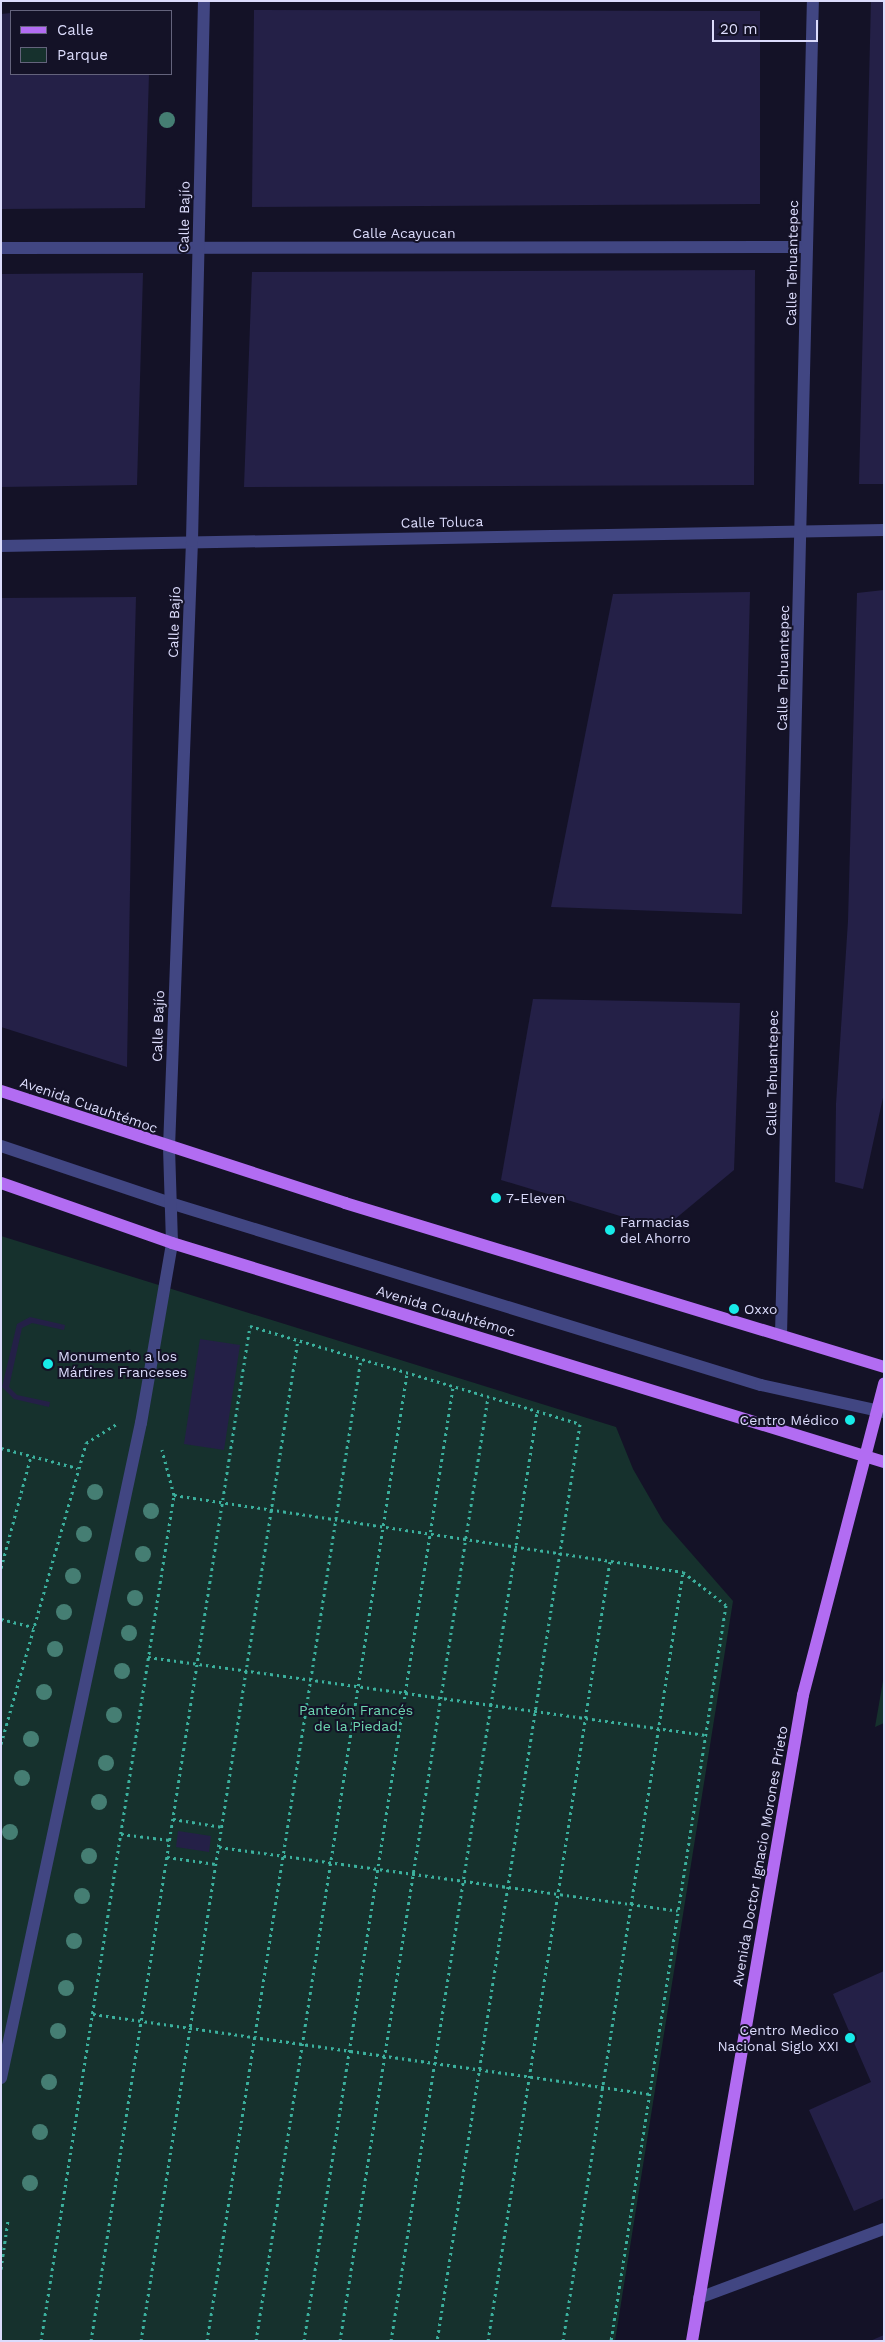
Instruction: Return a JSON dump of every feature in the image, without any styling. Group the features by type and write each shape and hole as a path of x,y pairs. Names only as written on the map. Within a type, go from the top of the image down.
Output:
{"main road":[{"name":"Avenida Cuauhtémoc","path":"1,1091 168,1148 884,1367"},
{"name":"Avenida Cuauhtémoc","path":"1,1183 172,1243 884,1462"},
{"name":"Avenida Doctor Ignacio Morones Prieto","path":"692,2341 802,1695 865,1456 881,1413 884,1383"}],"street":[{"name":"Calle Bajío","path":"1,2078 141,1424 172,1243 168,1148 192,541 204,1"},
{"name":"Calle Tehuantepec","path":"781,1335 802,532 813,1"},
{"name":"Calle Acayucan","path":"1,248 807,247"},
{"name":"Calle Toluca","path":"1,546 192,541 884,530"},
{"path":"1,1146 170,1203 761,1385 881,1413"},
{"path":"699,2298 884,2229"}],"path":[{"path":"91,2341 250,1326 580,1424 437,2341"},
{"path":"141,2341 298,1340"},
{"path":"207,2341 361,1359"},
{"path":"256,2341 407,1373"},
{"path":"304,2341 453,1386"},
{"path":"340,2341 488,1397"},
{"path":"391,2341 537,1412"},
{"path":"1,1744 77,1468 86,1443 113,1424 141,1424 159,1443 171,1470 174,1495 41,2341"},
{"path":"1,1448 77,1468"},
{"path":"1,1568 31,1456"},
{"path":"174,1495 222,1504 683,1572 726,1605 611,2341"},
{"path":"488,2341 610,1561"},
{"path":"563,2341 683,1572"},
{"path":"1,1619 34,1626"},
{"path":"148,1657 706,1735"},
{"path":"173,1819 222,1826"},
{"path":"121,1834 170,1840"},
{"path":"219,1847 678,1910"},
{"path":"167,1857 216,1864"},
{"path":"92,2014 650,2094"},
{"path":"1,2269 8,2220"}],"green space":[{"name":"Panteón Francés de la Piedad","path":"1,1236 616,1427 633,1469 663,1521 733,1601 615,2341 1,2341"},
{"path":"884,1675 884,1723 875,1727"}],"building":[{"path":"871,1 884,1 884,484 859,484"},
{"path":"254,10 760,11 760,204 252,207"},
{"path":"10,13 10,75 149,75 145,208 1,209 1,14"},
{"path":"755,270 754,485 244,487 252,272"},
{"path":"143,273 137,485 1,487 1,274"},
{"path":"884,590 884,1093 863,1189 835,1182 836,1104 848,921 857,593"},
{"path":"750,592 742,914 551,907 613,594"},
{"path":"136,597 127,1067 1,1027 1,598"},
{"path":"533,999 740,1003 734,1170 663,1229 501,1180"},
{"path":"30,1317 65,1325 64,1330 32,1323 22,1328 9,1387 17,1395 50,1402 49,1407 14,1399 2,1387 17,1324"},
{"path":"200,1339 240,1345 224,1450 184,1444"},
{"path":"178,1831 211,1836 209,1852 176,1847"},
{"path":"884,1971 884,2198 854,2211 809,2110 871,2082 833,1994"},
{"path":"884,2335 884,2341 870,2341"}],"place":[{"name":"7-Eleven","path":"496,1198"},
{"name":"Farmacias del Ahorro","path":"610,1230"},
{"name":"Oxxo","path":"734,1309"},
{"name":"Monumento a los Mártires Franceses","path":"48,1364"},
{"name":"Centro Médico","path":"850,1420"},
{"name":"Centro Medico Nacional Siglo XXI","path":"850,2038"}]}
